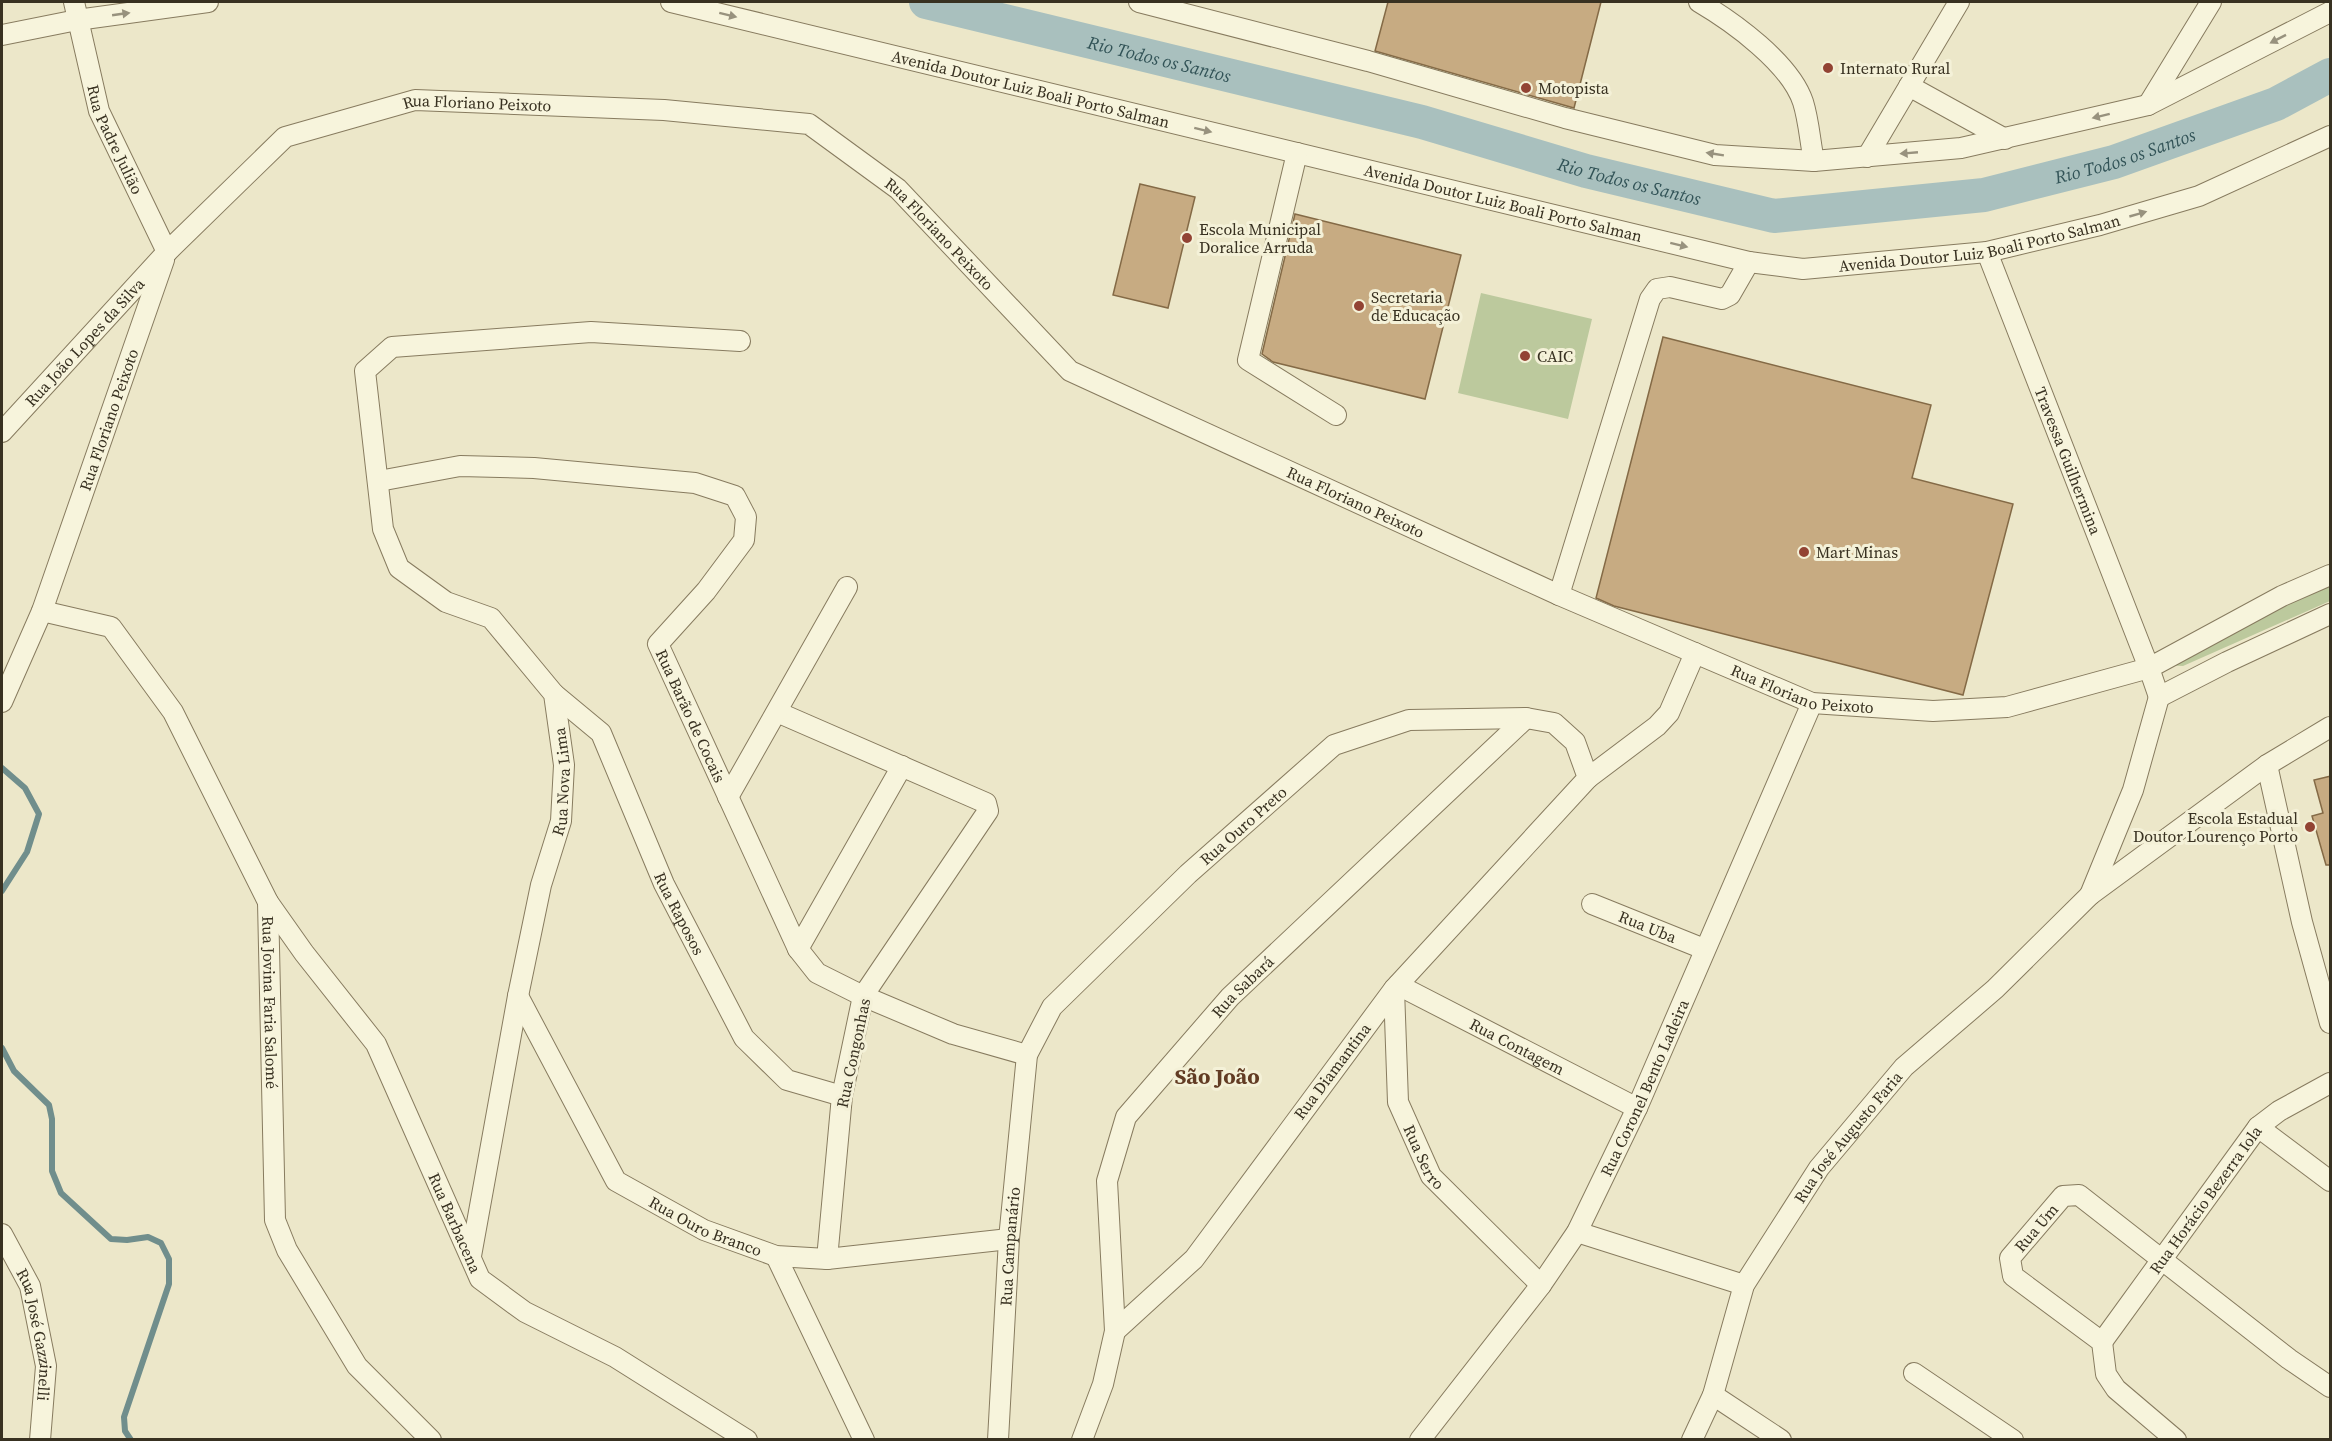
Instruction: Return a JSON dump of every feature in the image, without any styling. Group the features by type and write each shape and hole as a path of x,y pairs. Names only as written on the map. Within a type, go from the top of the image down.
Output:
{"street":[{"path":"2,35 76,11 208,2"},
{"name":"Avenida Doutor Luiz Boali Porto Salman","path":"671,2 1749,262 1803,269 1987,252 2100,225 2199,196 2331,136"},
{"path":"1139,2 1368,61 1565,118 1715,155 1814,161 1961,148 2005,140 2148,105 2331,12"},
{"path":"1699,2 1721,15 1776,62 1794,86 1803,102 1814,161"},
{"path":"1867,157 1959,2"},
{"path":"2148,105 2211,2"},
{"name":"Rua Padre Julião","path":"76,11 99,111 167,252"},
{"path":"1909,86 2005,140"},
{"name":"Rua Floriano Peixoto","path":"2,702 42,611 167,252 285,137 415,100 664,110 809,124 898,189 1070,371 1559,596 1812,703 1933,711 2007,707 2149,668 2282,596 2331,574"},
{"path":"1297,153 1248,360 1336,415"},
{"name":"Rua João Lopes da Silva","path":"2,432 167,252"},
{"name":"Travessa Guilhermina","path":"1987,252 2149,668"},
{"path":"1559,596 1650,299 1657,289 1670,287 1722,299 1730,295 1749,262"},
{"path":"554,694 491,618 446,602 399,568 383,529 365,371 392,348 591,332 740,341"},
{"name":"Rua Barão de Cocais","path":"379,481 460,466 534,468 695,483 735,496 746,517 744,540 706,591 658,644 798,949 817,974 863,996 953,1034 1027,1055"},
{"path":"728,797 847,588"},
{"name":"Rua Jovina Faria Salomé","path":"42,611 111,627 173,712 268,902 275,1220 287,1250 357,1366 430,1440"},
{"path":"2149,668 2159,697 2227,662 2331,614"},
{"name":"Rua Diamantina","path":"1115,1331 1194,1259 1396,987 1588,778 1657,726 1669,713 1695,653"},
{"name":"Rua Nova Lima","path":"471,1256 518,996 541,885 561,821 564,765 554,694"},
{"name":"Rua Raposos","path":"554,694 601,733 664,884 744,1038 787,1080 842,1096"},
{"name":"Rua José Augusto Faria","path":"2090,895 2133,790 2159,697"},
{"name":"Rua Coronel Bento Ladeira","path":"1420,1440 1541,1285 1577,1232 1637,1108 1812,703"},
{"path":"777,712 902,766 798,949"},
{"name":"Rua Ouro Preto","path":"1027,1055 1052,1007 1188,874 1334,745 1409,720 1526,718 1554,723 1575,742 1588,778"},
{"name":"Rua Sabará","path":"1082,1440 1103,1384 1115,1331 1107,1181 1126,1117 1230,997 1526,718"},
{"name":"Rua José Augusto Faria","path":"1692,1440 1713,1395 1744,1285 1819,1168 1904,1067 1995,989 2090,895 2267,765 2331,727"},
{"path":"2267,765 2302,922 2331,1023"},
{"name":"Rua Congonhas","path":"827,1260 842,1096 863,996 988,812 986,803 902,766"},
{"name":"Rua Barbacena","path":"268,902 304,953 376,1044 480,1279 525,1312 615,1357 747,1440"},
{"name":"Rua Uba","path":"1592,904 1704,949"},
{"name":"Rua Contagem","path":"1396,987 1637,1108"},
{"name":"Rua Serro","path":"1396,987 1398,1102 1431,1176 1541,1285"},
{"name":"Rua Ouro Branco","path":"518,996 557,1074 616,1180 704,1230 776,1256 827,1260 1009,1239"},
{"name":"Rua Campanário","path":"998,1440 1009,1239 1027,1055"},
{"name":"Rua Horácio Bezerra Iola","path":"2102,1342 2258,1126 2279,1111 2331,1083"},
{"path":"2258,1126 2331,1181"},
{"name":"Rua Um","path":"2102,1342 2013,1276 2010,1258 2063,1196 2079,1195 2162,1259"},
{"path":"1577,1232 1744,1285"},
{"name":"Rua José Gazzinelli","path":"2,1234 30,1286 46,1366 40,1440"},
{"path":"776,1256 864,1440"},
{"path":"2162,1259 2289,1359 2331,1387"},
{"path":"2102,1342 2106,1374 2116,1389 2176,1440"},
{"path":"1914,1373 2013,1440"},
{"path":"1713,1395 1781,1440"}],"green space":[{"name":"CAIC","path":"1481,293 1592,319 1568,419 1458,393"},
{"path":"2330,583 2330,601 2183,666 2162,665"}],"building":[{"name":"Motopista","path":"1388,2 1601,2 1574,108 1375,51"},
{"path":"1140,184 1195,197 1168,308 1113,295"},
{"name":"Secretaria de Educação","path":"1295,214 1461,255 1425,399 1273,362 1262,354"},
{"name":"Mart Minas","path":"1663,337 1931,405 1912,478 2013,504 1963,695 1614,606 1596,598"},
{"path":"2331,776 2331,865 2326,865 2312,816 2323,813 2314,780"}],"waterway":[{"name":"Rio Todos os Santos","path":"926,2 1422,122 1586,171 1774,216 1984,195 2114,162 2276,104 2330,75"},
{"path":"2,768 25,788 39,814 27,852 2,891"},
{"path":"2,1048 14,1071 49,1105 52,1119 52,1171 61,1193 111,1239 127,1240 148,1237 161,1243 169,1259 169,1284 124,1417 125,1431 131,1440"}],"place":[{"name":"Internato Rural","path":"1828,68"},
{"name":"Motopista","path":"1526,88"},
{"name":"Escola Municipal Doralice Arruda","path":"1187,238"},
{"name":"Secretaria de Educação","path":"1359,306"},
{"name":"CAIC","path":"1525,356"},
{"name":"Mart Minas","path":"1804,552"},
{"name":"Escola Estadual Doutor Lourenço Porto","path":"2310,827"}],"district":[{"name":"São João","path":"1217,1076"}]}
